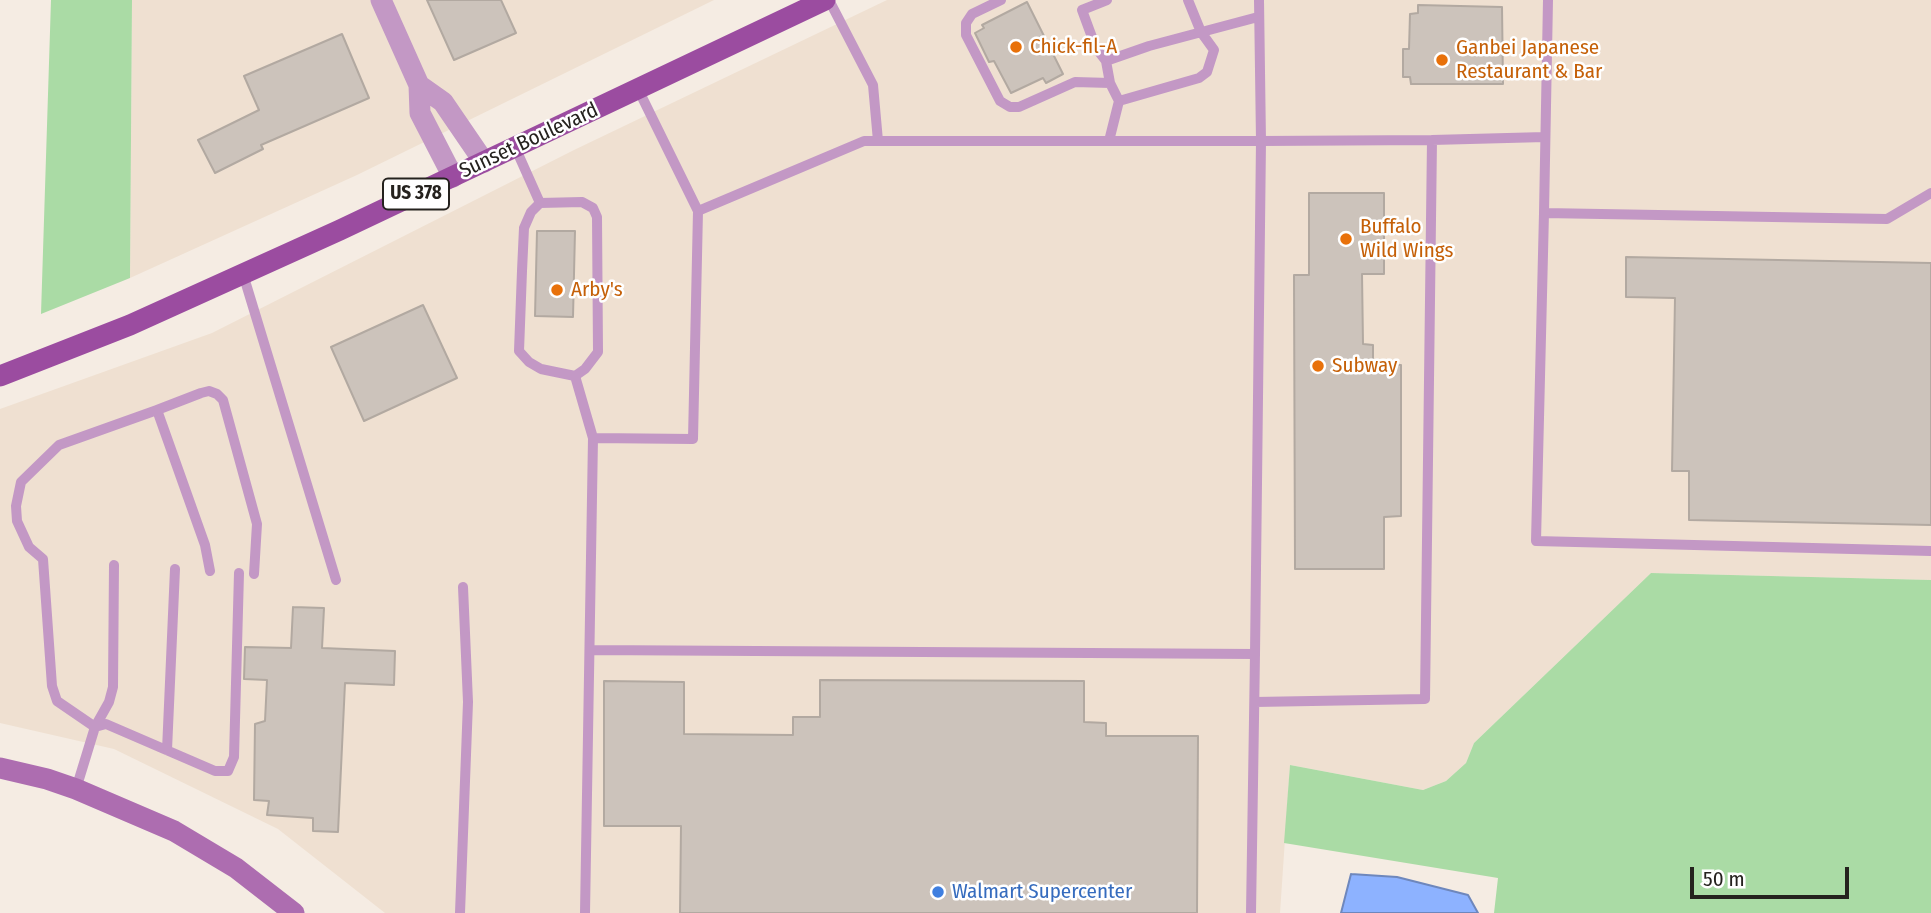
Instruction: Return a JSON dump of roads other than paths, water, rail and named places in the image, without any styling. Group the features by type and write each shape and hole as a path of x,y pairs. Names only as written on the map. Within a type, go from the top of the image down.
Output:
{"main road":[{"name":"Sunset Boulevard","path":"0,376 130,325 243,274 827,0"}],"street":[{"path":"380,0 419,85 420,113 453,177"},
{"path":"419,85 443,102 484,162"},
{"path":"0,768 76,789 174,831 236,868 294,913"}],"lane":[{"path":"827,0 873,85 878,141"},
{"path":"1001,0 972,14 966,23 966,36 1000,102 1010,107 1019,107 1075,82 1110,83"},
{"path":"1107,0 1082,10 1096,48 1106,61 1110,83 1119,101 1109,141"},
{"path":"1119,101 1199,78 1207,72 1214,50 1201,32 1188,0"},
{"path":"1251,913 1261,141 1259,0"},
{"path":"1548,0 1536,541 1931,551"},
{"path":"1106,61 1149,46 1258,17"},
{"path":"593,438 693,439 698,211 638,89"},
{"path":"698,211 864,141 1432,140 1545,137"},
{"path":"1255,702 1425,699 1432,140"},
{"path":"516,146 540,203"},
{"path":"1544,213 1887,219 1931,193"},
{"path":"582,202 593,208 597,217 598,352 585,369 575,376 541,369 529,362 519,351 524,228 531,212 540,203 582,202"},
{"path":"243,274 336,580"},
{"path":"575,376 593,438 585,913"},
{"path":"96,727 57,701 52,686 43,559 29,547 17,521 17,494 22,481 59,445 201,393 209,391 223,400 257,524 254,574"},
{"path":"157,410 205,545 210,571"},
{"path":"76,789 96,727 109,702 113,687 114,565"},
{"path":"167,750 176,569"},
{"path":"96,727 106,724 215,771 228,771 234,757 239,573"},
{"path":"460,913 468,702 463,587"},
{"path":"590,650 1255,654"}],"water":[{"path":"1351,874 1397,877 1468,895 1478,913 1341,913"}],"place":[{"name":"Chick-fil-A","path":"1016,47"},
{"name":"Ganbei Japanese Restaurant & Bar","path":"1442,60"},
{"name":"Buffalo Wild Wings","path":"1346,239"},
{"name":"Arby's","path":"557,290"},
{"name":"Subway","path":"1318,366"},
{"name":"Walmart Supercenter","path":"938,892"}]}
